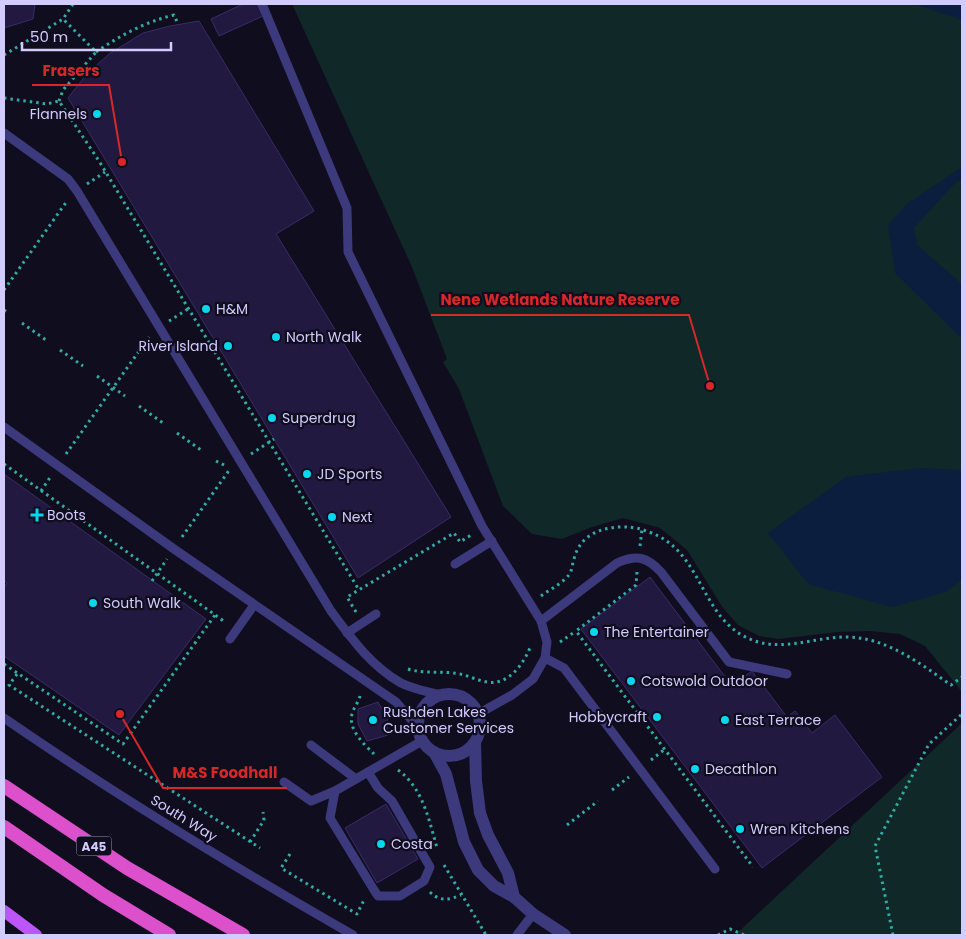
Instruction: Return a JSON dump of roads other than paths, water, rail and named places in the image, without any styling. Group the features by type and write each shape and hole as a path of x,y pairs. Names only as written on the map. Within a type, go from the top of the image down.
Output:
{"highway":[{"name":"A45","path":"4,786 127,868 186,904 244,935"},
{"name":"A45","path":"4,827 103,895 169,935"}],"main road":[{"path":"4,911 36,935"}],"street":[{"path":"434,752 443,756 459,755 475,743 479,734 480,723 478,714 468,700 451,694 433,699 425,706 418,721 420,736 434,752 446,774 464,842 478,870 494,886 514,897 533,914 565,935"},
{"path":"475,743 476,781 480,813 488,835 508,873 514,897"}],"lane":[{"path":"262,4 347,208 348,252 482,526 541,621 547,642 545,658 533,679 512,695 478,714"},
{"path":"4,133 68,179 77,190 331,611 347,633 376,665 394,678 410,686 442,695"},
{"path":"4,426 174,549 396,702 409,717 420,736 368,772 335,791 311,801 284,782"},
{"path":"455,564 492,541"},
{"path":"541,621 617,563 629,558 638,557 653,564 661,572 729,662 787,674"},
{"path":"230,638 254,604"},
{"path":"347,633 376,614"},
{"path":"545,658 564,668 715,869"},
{"name":"South Way","path":"4,718 106,786 278,892 353,935"},
{"path":"311,745 356,779"},
{"path":"335,791 330,818 374,890 378,896 400,896 424,881 430,868 392,801 378,788 368,772"},
{"path":"517,935 533,914"}],"water":[{"path":"914,4 962,4 962,20"},
{"path":"962,167 962,180 956,182 914,228 917,245 962,284 962,339 895,273 888,225 907,204"},
{"path":"921,468 962,470 962,580 946,592 892,607 808,584 768,533 846,477"}],"place":[{"name":"Flannels","path":"97,114"},
{"name":"Frasers","path":"122,162"},
{"name":"H&M","path":"206,309"},
{"name":"North Walk","path":"276,337"},
{"name":"River Island","path":"228,346"},
{"name":"Nene Wetlands Nature Reserve","path":"710,386"},
{"name":"Superdrug","path":"272,418"},
{"name":"JD Sports","path":"307,474"},
{"name":"Boots","path":"37,515"},
{"name":"Next","path":"332,517"},
{"name":"South Walk","path":"93,603"},
{"name":"The Entertainer","path":"594,632"},
{"name":"Cotswold Outdoor","path":"631,681"},
{"name":"M&S Foodhall","path":"120,714"},
{"name":"Hobbycraft","path":"657,717"},
{"name":"Rushden Lakes Customer Services","path":"373,720"},
{"name":"East Terrace","path":"725,720"},
{"name":"Decathlon","path":"695,769"},
{"name":"Wren Kitchens","path":"740,829"},
{"name":"Costa","path":"381,844"}]}
